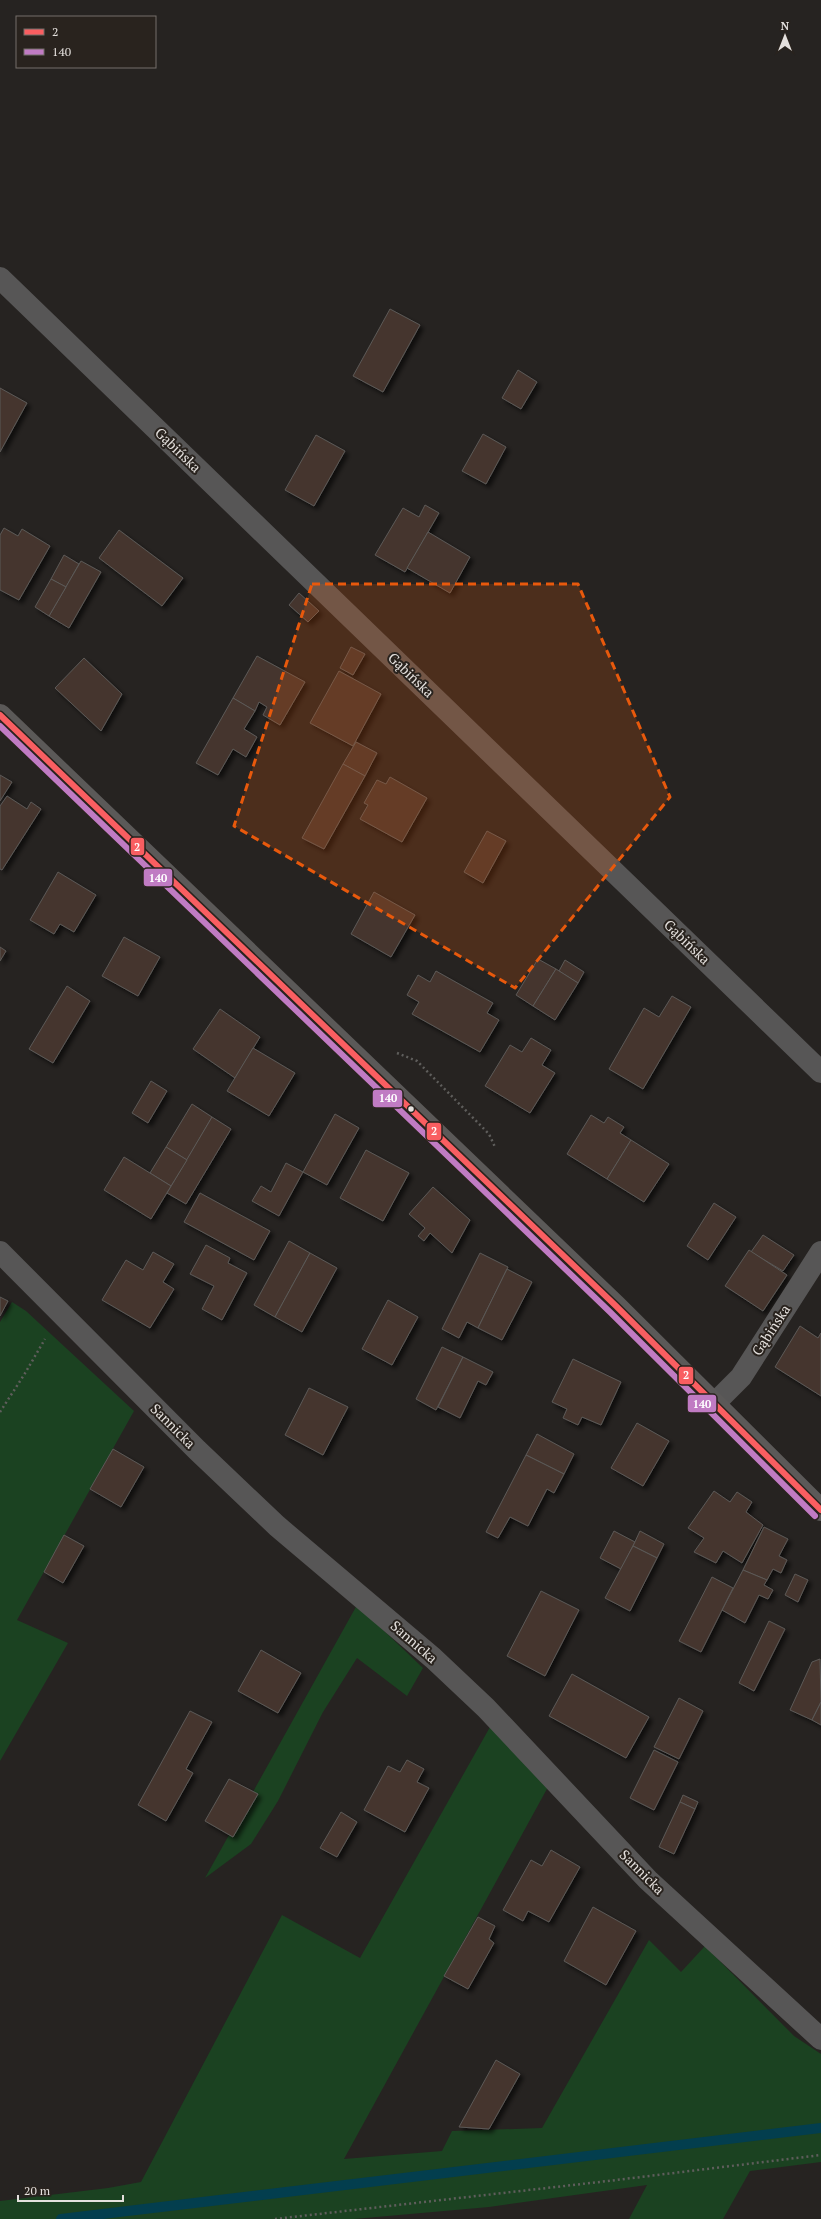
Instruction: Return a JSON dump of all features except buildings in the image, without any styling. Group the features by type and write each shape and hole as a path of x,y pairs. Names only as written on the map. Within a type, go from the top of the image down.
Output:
{"main road":[{"path":"0,715 616,1306 821,1510"}],"street":[{"name":"Gąbińska","path":"0,278 821,1072"},
{"name":"Sannicka","path":"0,1252 197,1450 277,1526 433,1658 486,1708 648,1880 821,2039"},
{"name":"Gąbińska","path":"714,1404 741,1377 821,1252"}],"path":[{"path":"0,1412 24,1375 60,1312"},
{"path":"275,2219 821,2155"}],"highlighted area":[{"path":"312,584 578,584 670,797 515,988 234,826"}],"green space":[{"path":"12,1302 26,1311 134,1411 17,1620 68,1643 0,1761 0,1322"},
{"path":"357,1605 423,1668 407,1696 357,1658 323,1712 278,1801 251,1844 205,1878"},
{"path":"490,1727 548,1787 344,2159 442,2151 452,2131 542,2128 649,1940 681,1972 705,1946 794,2036 821,2054 821,2162 750,2171 723,2219 629,2219 647,2185 489,2207 354,2219 0,2219 0,2201 108,2188 141,2182 282,1915 360,1958"}],"waterway":[{"path":"61,2219 821,2128"}],"transit line":[{"name":"2","path":"0,715 616,1306 821,1510"},
{"name":"140","path":"0,726 610,1312 815,1516"}]}
